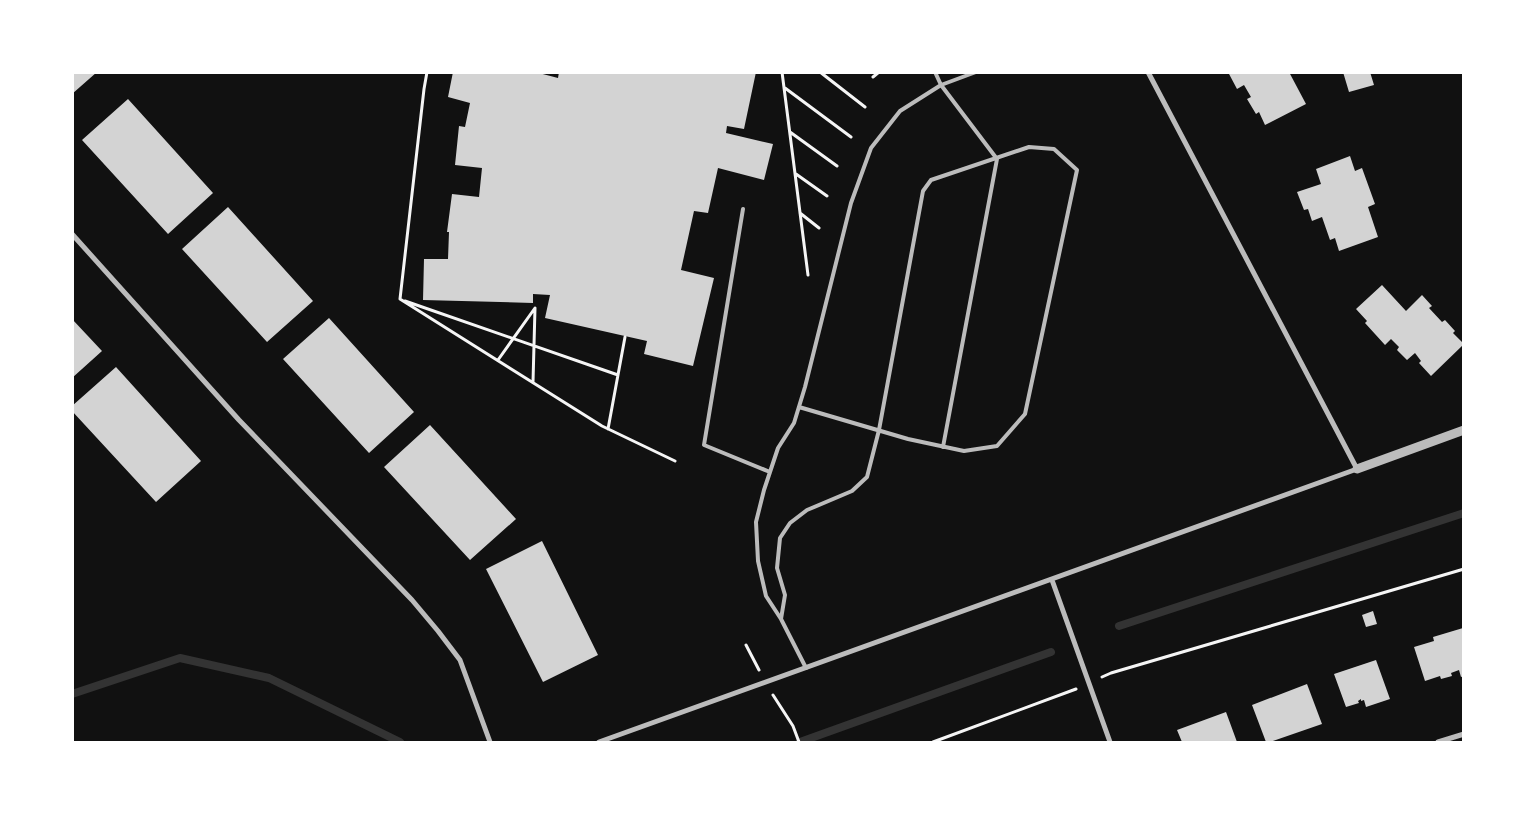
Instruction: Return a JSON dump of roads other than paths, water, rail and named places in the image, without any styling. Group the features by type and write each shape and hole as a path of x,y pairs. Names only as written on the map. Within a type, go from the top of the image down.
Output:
{"street":[{"path":"1148,72 1358,469"},
{"path":"72,234 239,420 412,600 438,631 460,660 490,742"},
{"path":"598,742 1464,430"},
{"path":"1052,580 1110,742"},
{"path":"1438,742 1464,734"}],"lane":[{"path":"935,72 941,85 997,159 944,447"},
{"path":"806,668 781,619 766,596 758,560 756,522 770,472 778,448 794,423 799,407 851,203 870,148 900,111 941,85 976,72"},
{"path":"781,619 785,595 777,568 780,538 790,524 807,510 852,491 867,477 879,430 923,191 931,180 1029,147 1054,148 1077,170 1025,414 997,446 964,452 908,439 879,430 799,407"},
{"path":"742,209 704,446 770,472"}],"waterway":[{"path":"1119,626 1464,513"},
{"path":"800,742 1051,652"},
{"path":"72,694 180,658 269,678 400,742"}]}
